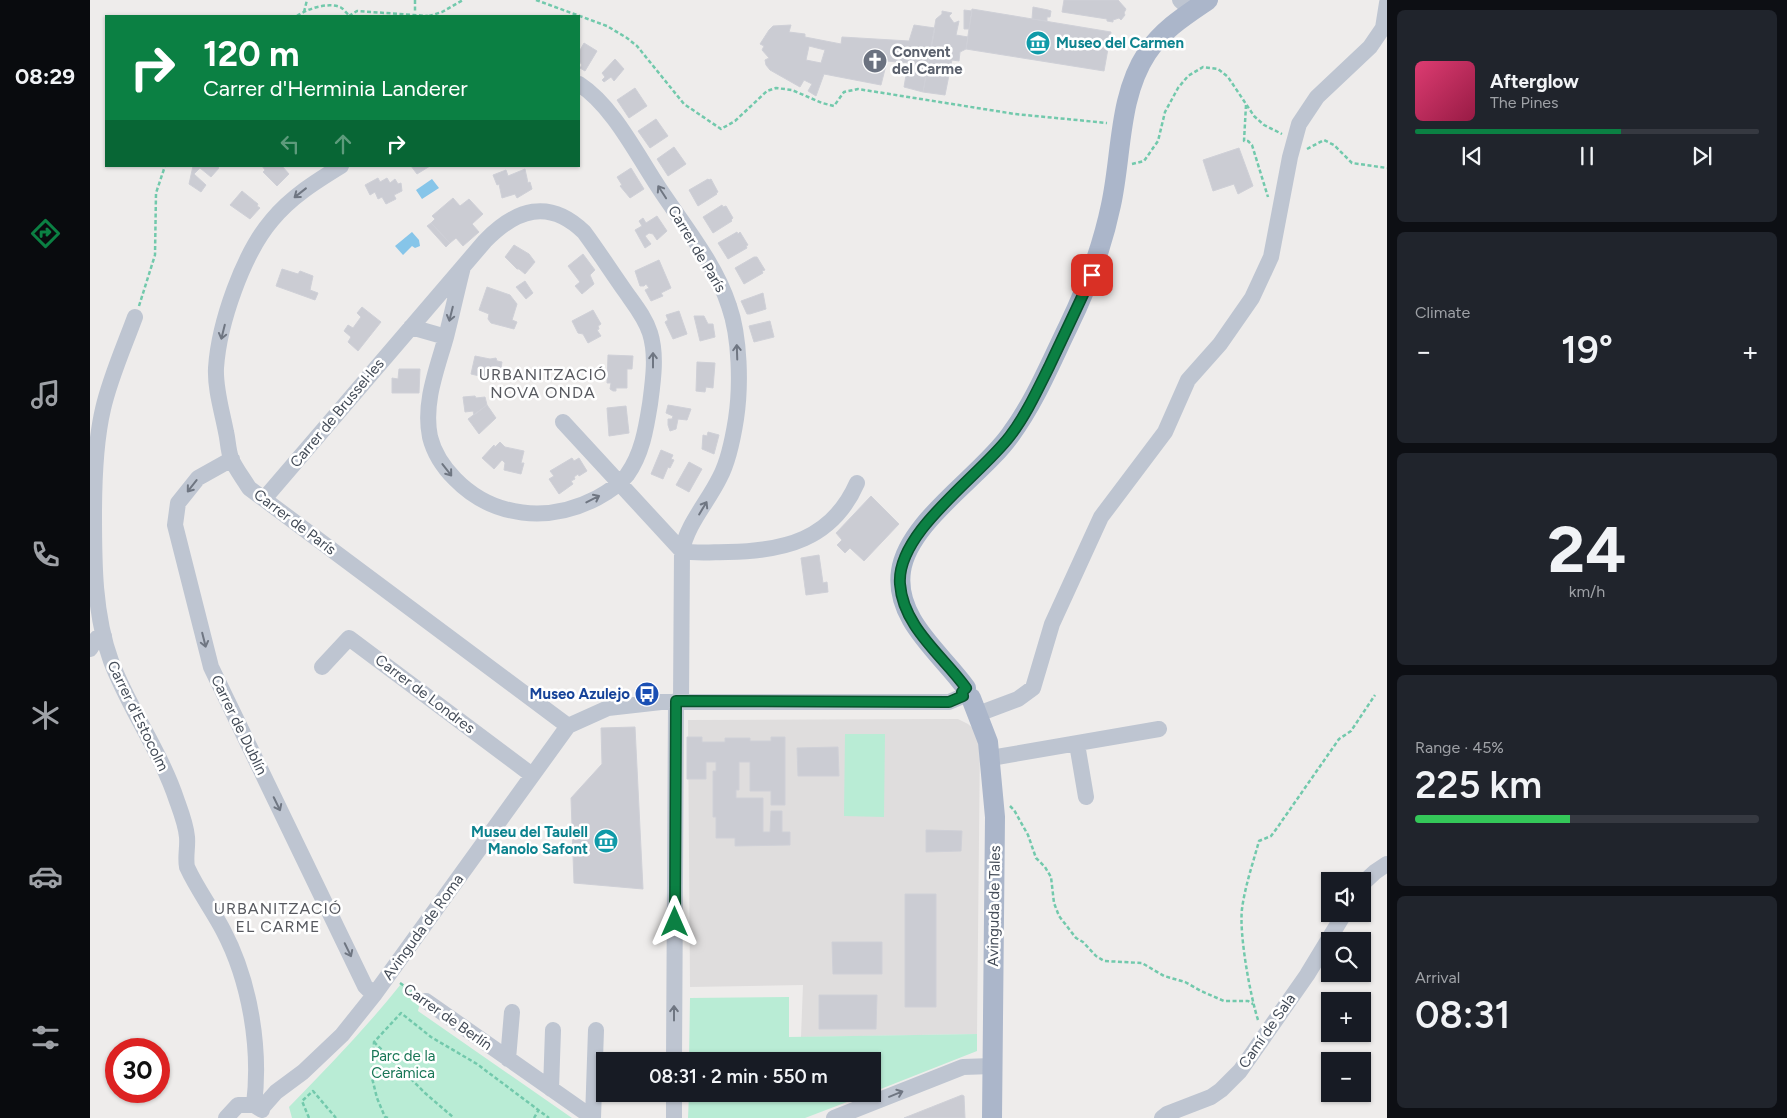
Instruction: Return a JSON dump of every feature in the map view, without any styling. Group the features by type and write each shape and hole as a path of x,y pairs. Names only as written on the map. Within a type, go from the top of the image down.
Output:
{"main road":[{"path":"970,699 912,621 903,602 900,584 905,554 934,514 988,462 1010,436 1030,406 1092,275 1112,204 1123,125 1135,78 1147,52 1158,38 1193,4"},
{"name":"Avinguda de Tales","path":"970,699 988,742 991,758 995,827 992,1118"}],"street":[{"name":"Avinguda de Roma","path":"261,1110 276,1092 303,1072 342,1035 374,995 568,726 608,708 678,701 949,702 970,699 1018,698 1033,688 1052,624 1101,517 1165,432 1188,380 1220,344 1252,298 1271,257 1290,157 1299,124 1317,97 1374,41 1382,28 1387,3"},
{"name":"Carrer de París","path":"580,85 597,99 614,120 689,233 722,288 733,320 736,345 738,392 732,440 720,476 686,535 682,551 678,701 674,1052"},
{"name":"Carrer de París","path":"339,167 303,189 280,210 257,241 239,278 222,336 216,368 217,390 232,459 249,488 568,726"},
{"name":"Carrer de Brussel·les","path":"264,499 492,233 520,215 530,212 550,212 566,218 584,232 641,315 650,332 654,357 652,389 644,436 636,460 620,482 602,495 577,506 553,513 518,513 493,506 462,486 439,458 430,432 431,391 463,267"},
{"name":"Carrer d'Estocolm","path":"135,317 105,400 97,456 94,491 99,613 115,670 175,795 187,838 187,867 224,932 244,981 250,1006 261,1110"},
{"path":"411,327 446,337"},
{"path":"564,422 682,551 760,552 795,543 814,534 831,520 847,501 857,484"},
{"name":"Carrer de Dublín","path":"232,459 198,478 178,503 175,525 211,667 365,986 374,995"},
{"path":"90,649 96,638 104,636"},
{"name":"Carrer de Londres","path":"322,667 349,638 532,775"},
{"path":"991,758 1159,729"},
{"path":"1077,744 1086,797"},
{"path":"1371,876 1387,864"},
{"name":"Camí de Sala","path":"1162,1118 1167,1114 1210,1097 1225,1086 1240,1071 1307,975 1339,922"},
{"name":"Carrer de Berlín","path":"426,1001 593,1118"},
{"name":"Carrer de Berlín","path":"508,1059 512,1012"},
{"path":"551,1088 553,1030"},
{"name":"Carrer de Berlín","path":"593,1118 596,1030"},
{"path":"834,1118 963,1067 992,1066"},
{"path":"674,1102 674,1118"},
{"path":"226,1118 238,1105 261,1110"}],"path":[{"path":"304,12 307,0"},
{"path":"414,0 415,14"},
{"path":"432,15 442,12 463,0"},
{"path":"536,0 577,15"},
{"path":"299,15 316,8 334,6 340,7 348,15"},
{"path":"351,15 357,11 422,15"},
{"path":"580,16 607,26 637,46 684,104 721,129 736,121 767,91 776,88 792,90 822,104 834,106 844,92 858,89 1015,114 1123,125"},
{"path":"1118,161 1135,165 1144,161 1158,141 1165,112 1170,101 1188,76 1203,67 1218,70 1228,77 1260,121 1295,140"},
{"path":"1246,104 1244,141 1248,141 1252,145 1268,196 1280,208"},
{"path":"1290,157 1324,140 1334,145 1352,162 1387,168"},
{"path":"135,317 155,255 156,193 165,167"},
{"path":"993,792 1014,810 1028,835 1036,858 1045,867 1051,878 1054,903 1059,916 1076,938 1084,942 1096,956 1104,961 1142,963 1164,976 1185,982 1200,991 1224,1001 1248,1001 1253,1004 1241,925 1242,908 1259,841 1271,836 1339,739 1351,731 1375,695"},
{"name":"Carrer de Berlín","path":"388,975 426,1001"},
{"path":"386,1118 377,1098 372,1078 374,1042 401,1012 431,1037 477,1064 549,1118"},
{"path":"374,1042 425,1093 454,1118"},
{"path":"309,1118 302,1101 314,1091 336,1118"},
{"path":"534,1118 539,1110"}],"shaded area":[{"path":"958,719 976,731 980,741 977,1034 801,1037 803,985 690,987 688,720"}],"green space":[{"path":"845,734 885,734 884,817 844,816"},
{"name":"Parc de la Ceràmica","path":"401,984 421,998 418,1011 572,1118 292,1118 289,1107 360,1032"},
{"path":"789,997 789,1037 977,1034 977,1051 881,1089 881,1052 689,1052 690,998"},
{"path":"689,1102 847,1102 805,1118 688,1118"}],"water":[{"path":"432,179 439,188 422,199 416,190"},
{"path":"412,232 419,240 420,246 415,248 412,246 403,255 395,246"}],"building":[{"path":"1064,0 1118,0 1126,9 1125,15 1121,20 1119,18 1113,20 1113,22 1107,21 1107,19 1062,12"},
{"path":"1033,7 1051,11 1047,21 1032,19"},
{"name":"Museo del Carmen","path":"972,9 1111,32 1104,71 966,49"},
{"path":"964,10 972,11 969,29 964,29"},
{"path":"942,11 952,13 949,16 954,23 959,21 956,35 968,37 966,49 960,52 959,61 952,60 945,95 923,92 936,19 942,14"},
{"name":"Convent del Carme","path":"791,25 789,32 805,34 805,37 841,44 842,37 909,41 914,25 935,28 923,92 904,87 908,63 887,61 881,85 824,74 816,96 808,91 812,84 804,80 800,87 770,70 766,65 765,60 769,58 762,50 764,46 760,44 773,26","holes":["809,46 825,50 821,63 806,60"]},
{"path":"584,43 597,51 585,71 580,68 582,65 580,62 580,50"},
{"path":"615,59 624,69 614,81 611,77 604,82 602,80 605,77 602,73"},
{"path":"635,88 647,106 629,118 617,100"},
{"path":"656,119 668,136 650,148 638,131"},
{"path":"674,147 686,164 668,176 657,159"},
{"path":"1239,148 1253,186 1238,194 1234,184 1213,191 1203,160"},
{"path":"193,167 219,168 211,177 200,168 194,174 206,185 201,192 189,184"},
{"path":"263,167 283,167 289,174 277,186 263,172 265,170"},
{"path":"412,167 428,167 417,174"},
{"path":"631,168 644,189 630,198 620,186 622,185 617,177"},
{"path":"525,169 528,183 530,182 532,189 517,198 515,194 502,198 499,184 497,185 493,175 506,170 508,176"},
{"path":"378,178 380,182 387,178 390,183 395,179 398,184 401,183 402,191 394,195 396,199 386,204 382,197 378,199 375,192 370,195 365,185"},
{"path":"711,179 718,192 698,206 689,190"},
{"path":"242,191 258,204 257,206 260,208 250,219 230,205"},
{"path":"453,198 460,206 469,199 483,214 472,224 479,232 463,246 456,238 450,243 431,223 435,219 432,216"},
{"path":"722,205 723,207 726,206 733,218 732,221 713,233 703,217"},
{"path":"657,216 667,231 657,240 653,234 649,233 645,236 651,244 645,248 635,230 642,226 639,221 643,218 646,223"},
{"path":"431,223 450,243 446,247 427,226"},
{"path":"737,232 738,234 740,232 748,245 746,246 747,248 728,259 718,243"},
{"path":"514,245 529,254 535,262 525,274 505,257"},
{"path":"583,254 595,270 590,275 594,284 582,294 575,286 580,282 568,266"},
{"path":"757,257 765,270 744,284 735,268"},
{"path":"659,260 671,288 661,293 663,296 651,301 645,290 649,288 646,284 640,286 635,271"},
{"path":"282,269 298,274 300,271 313,276 310,290 318,293 315,300 276,286"},
{"path":"525,281 533,293 526,299 516,287"},
{"path":"487,287 510,295 517,304 512,320 517,322 514,329 491,323 488,319 489,314 479,310"},
{"path":"763,293 766,309 747,314 741,301"},
{"path":"362,307 381,322 358,351 348,342 351,337 344,331 348,325 353,328 361,317 357,313"},
{"path":"593,310 601,324 597,330 601,336 588,343 583,334 578,333 572,321"},
{"path":"679,311 687,334 673,339 665,322 668,320 666,315"},
{"path":"694,316 704,316 708,324 713,324 715,337 700,341"},
{"path":"770,321 774,337 754,342 749,326"},
{"path":"608,355 633,356 632,369 627,369 627,388 616,388 616,391 610,389 611,383 607,383"},
{"path":"475,356 490,359 496,358 497,361 502,362 501,368 498,368 496,374 493,373 492,379 471,374"},
{"path":"697,362 715,363 713,388 706,387 705,392 696,391"},
{"path":"399,369 420,369 419,393 392,393 392,378 398,379"},
{"path":"475,396 476,398 485,397 487,405 474,415 473,411 465,412 463,397"},
{"path":"487,405 496,418 479,434 468,419"},
{"path":"668,405 691,409 687,420 678,419 676,429 670,431 668,419 672,419 673,416 666,413"},
{"path":"626,406 629,433 609,436 607,408"},
{"path":"708,432 719,435 714,454 702,449 703,435 707,436"},
{"path":"500,442 505,447 524,451 521,463 524,463 521,474 504,470 505,463 502,460 494,469 482,458 494,445 495,447"},
{"path":"661,450 673,455 671,459 674,460 670,468 668,467 663,479 651,474"},
{"path":"572,458 574,461 579,458 587,471 574,477 575,479 571,481 573,484 559,494 549,479 554,476 550,471"},
{"path":"689,462 702,469 689,492 676,485"},
{"path":"871,496 899,524 864,561 850,548 845,553 837,545 842,540 836,533"},
{"path":"819,555 823,583 827,582 828,592 806,595 801,558"},
{"name":"Museu del Taulell Manolo Safont","path":"635,727 643,889 574,883 571,798 602,764 601,728"},
{"path":"687,737 702,737 702,742 725,742 725,738 750,738 750,741 771,741 771,737 785,737 785,805 771,805 771,791 750,791 750,762 739,762 739,790 736,790 736,798 763,798 763,832 770,832 771,811 782,811 782,832 790,832 790,845 735,846 735,838 716,838 716,817 713,817 713,771 716,771 716,762 706,762 706,779 687,779"},
{"path":"838,747 839,776 798,776 797,748"},
{"path":"926,830 962,831 961,851 926,852"},
{"path":"905,894 936,894 936,1007 905,1007"},
{"path":"832,942 882,942 882,974 833,974"},
{"path":"819,995 877,995 876,1029 819,1029"},
{"path":"962,1095 964,1096 965,1118 904,1118"}],"place":[{"name":"Museo del Carmen","path":"1038,43"},
{"name":"Convent del Carme","path":"875,61"},
{"name":"Museo Azulejo","path":"647,694"},
{"name":"Museu del Taulell Manolo Safont","path":"606,841"}],"district":[{"name":"URBANITZACIÓ NOVA ONDA","path":"543,383"},
{"name":"URBANITZACIÓ EL CARME","path":"278,917"}],"route":[{"path":"675,922 676,701 949,702 963,696 962,692 966,688 926,641 912,621 903,602 900,584 905,554 934,514 988,462 1010,436 1030,406 1092,275"}]}
